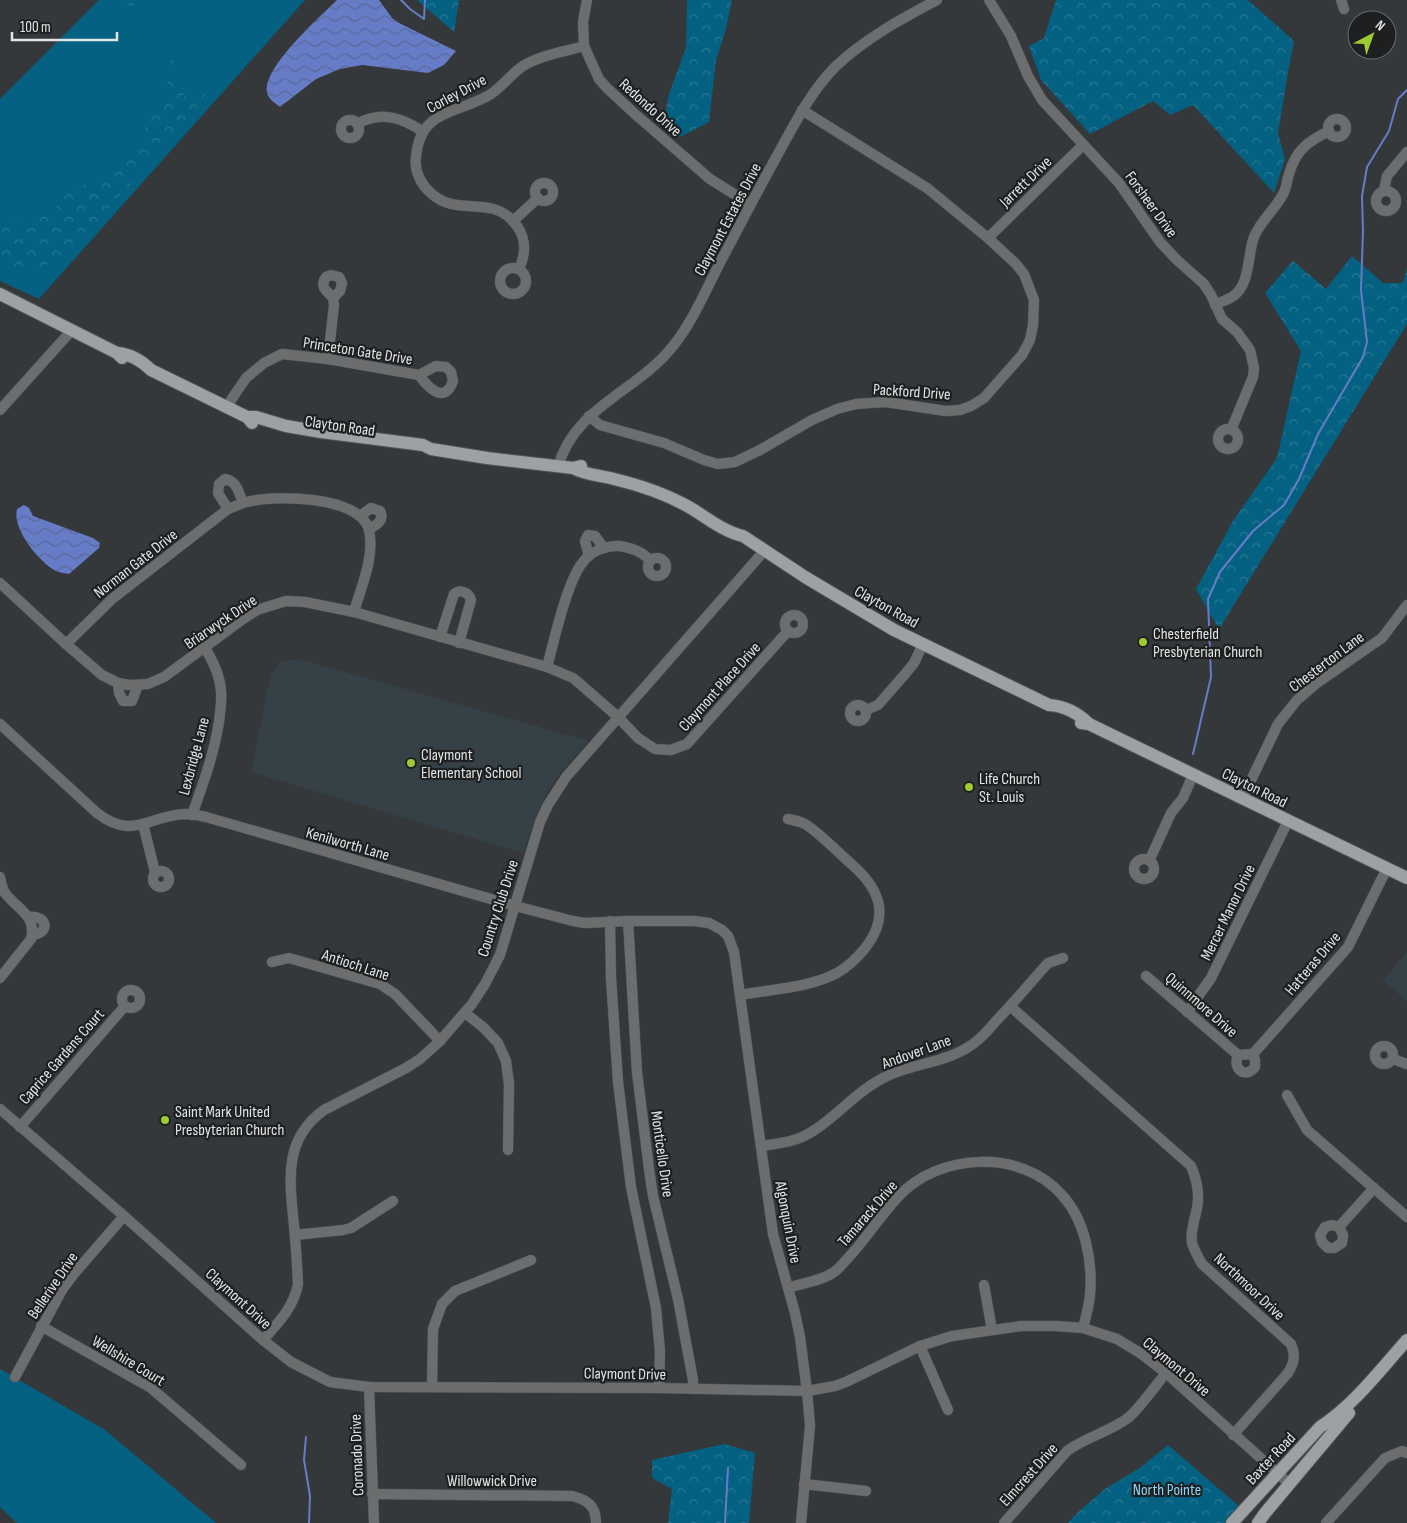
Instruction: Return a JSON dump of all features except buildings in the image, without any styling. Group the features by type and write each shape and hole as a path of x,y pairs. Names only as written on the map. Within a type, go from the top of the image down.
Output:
{"main road":[{"name":"Clayton Road","path":"0,294 117,353 124,361 140,369 151,370 247,418 259,426 308,438 423,453 431,450 573,468 583,473 614,479 656,492 687,506 733,534 743,536 857,609 923,644 1049,705 1056,712 1078,723 1089,724 1407,878"},
{"name":"Baxter Road","path":"1232,1523 1328,1431 1335,1418 1363,1390 1407,1340"},
{"path":"1258,1523 1363,1396 1363,1390"},
{"name":"Baxter Road","path":"1244,1523 1281,1476"}],"street":[{"name":"Redondo Drive","path":"587,0 583,22 584,46 593,69 607,88 710,179 750,204"},
{"name":"Claymont Estates Drive","path":"558,466 564,446 589,416 648,371 672,348 688,324 750,204 802,110 825,78 860,45 937,0"},
{"name":"Forsheer Drive","path":"989,0 1011,36 1034,88 1052,112 1119,182 1160,242 1204,284 1222,319 1245,342 1250,350 1254,368 1251,385 1231,430"},
{"name":"Corley Drive","path":"513,221 497,209 456,205 440,200 432,195 422,182 415,165 416,149 422,131 442,115 492,93 513,73 532,61 584,46"},
{"name":"Packford Drive","path":"589,416 600,425 664,443 704,460 718,464 735,462 812,420 837,409 856,404 886,402 946,411 960,410 971,406 984,398 1022,355 1030,340 1034,300 1024,274 1007,254 927,188 802,110"},
{"path":"357,124 376,116 389,117 407,123 422,131"},
{"path":"1215,305 1234,296 1243,283 1247,274 1254,236 1283,195 1298,152 1329,131"},
{"name":"Jarrett Drive","path":"988,238 1083,145"},
{"path":"1384,190 1387,176 1407,152"},
{"path":"519,269 525,252 524,244 513,221 538,198"},
{"path":"328,359 334,305 333,298"},
{"path":"0,410 72,330"},
{"name":"Princeton Gate Drive","path":"229,409 231,400 246,378 264,363 282,354 328,359 419,375"},
{"path":"228,510 217,490 223,480 228,479 235,484 243,503"},
{"name":"Norman Gate Drive","path":"66,644 112,599 228,510 243,503 260,499 295,498 338,505 360,516"},
{"path":"354,612 369,557 370,546 369,529 360,516 371,508 380,511 381,520 369,529"},
{"path":"589,556 585,541 588,535 595,536 604,548"},
{"path":"547,667 577,570 589,556 604,548 613,546 641,553 647,556 650,561"},
{"name":"Country Club Drive","path":"263,1340 288,1310 298,1284 290,1183 291,1159 298,1139 315,1116 420,1059 440,1041 465,1013 486,984 500,955 533,841 548,805 566,777 765,550"},
{"name":"Briarwyck Drive","path":"0,583 94,670 118,683 148,684 164,677 257,610 286,601 305,602 354,612 547,667 573,678 618,717"},
{"path":"440,637 454,594 464,592 469,596 470,600 459,643"},
{"name":"Chesterton Lane","path":"1242,798 1278,724 1297,700 1317,683 1382,638 1407,605"},
{"name":"Claymont Place Drive","path":"618,717 638,738 655,749 671,750 687,744 788,631"},
{"path":"866,710 878,705 906,673 914,663 923,644"},
{"name":"Lexbridge Lane","path":"192,815 216,742 221,706 222,693 220,681 211,657 205,648"},
{"path":"118,683 121,697 123,701 127,702 132,701 138,685"},
{"name":"Kenilworth Lane","path":"0,724 103,818 119,825 129,827 175,816 192,815 573,921 585,923 610,921 694,921 709,924 722,930"},
{"path":"1150,859 1171,813 1183,798 1193,775"},
{"path":"741,995 804,984 838,972 861,953 879,926 878,902 874,889 867,880 856,868 804,823 788,819"},
{"name":"Mercer Manor Drive","path":"1187,1012 1211,978 1288,821"},
{"path":"144,824 155,872"},
{"name":"Hatteras Drive","path":"1253,1054 1348,947 1386,868"},
{"path":"0,877 4,891 29,917 32,935 31,939 0,978"},
{"path":"610,921 611,986 618,1082 631,1187 656,1308 660,1352 659,1388"},
{"name":"Monticello Drive","path":"628,921 637,1072 649,1169 653,1196 678,1299 693,1389"},
{"name":"Algonquin Drive","path":"722,930 732,943 741,995 773,1234 800,1337 810,1426 801,1523"},
{"name":"Antioch Lane","path":"272,962 289,958 380,984 395,994 440,1041"},
{"name":"Andover Lane","path":"761,1146 792,1141 802,1137 820,1126 854,1096 887,1076 948,1057 966,1049 981,1038 1048,963 1062,958"},
{"name":"Quinnmore Drive","path":"1146,976 1238,1055"},
{"name":"Caprice Gardens Court","path":"20,1127 125,1006"},
{"name":"Northmoor Drive","path":"1010,1006 1191,1166 1198,1191 1198,1206 1192,1232 1192,1242 1202,1264 1291,1344 1294,1350 1294,1362 1288,1373 1233,1435"},
{"path":"465,1013 484,1028 498,1043 506,1061 509,1084 507,1109 508,1150"},
{"path":"1253,1054 1255,1067 1246,1073 1238,1069 1236,1062 1238,1055 1253,1054"},
{"path":"1393,1059 1407,1064"},
{"path":"1286,1095 1307,1130 1407,1217"},
{"name":"Claymont Drive","path":"0,1109 263,1340 291,1362 330,1382 369,1386 807,1391 846,1382 920,1346 952,1336 1038,1325 1083,1328 1122,1342 1140,1353 1166,1373 1281,1476"},
{"name":"Tamarack Drive","path":"788,1288 835,1272 855,1251 899,1196 913,1184 928,1175 957,1165 993,1162 1010,1164 1030,1171 1050,1183 1066,1198 1078,1217 1085,1236 1090,1278 1089,1304 1083,1328"},
{"path":"1339,1227 1374,1188"},
{"path":"295,1235 351,1228 393,1201"},
{"name":"Bellerive Drive","path":"15,1377 42,1326 73,1275 124,1216"},
{"path":"432,1386 433,1328 438,1312 448,1296 464,1287 531,1260"},
{"path":"984,1284 992,1330"},
{"name":"Wellshire Court","path":"42,1326 152,1388 241,1465"},
{"path":"920,1346 948,1410"},
{"name":"Elmcrest Drive","path":"1004,1523 1067,1452 1078,1443 1105,1432 1130,1416 1166,1373"},
{"name":"Coronado Drive","path":"369,1386 374,1523"},
{"path":"1326,1523 1384,1458 1404,1452"},
{"path":"804,1484 866,1491"},
{"name":"Willowwick Drive","path":"372,1494 572,1496 580,1498 593,1506 596,1512 596,1523"}],"shaded area":[{"name":"Claymont Elementary School","path":"299,659 589,741 560,773 547,793 533,823 523,853 251,772 271,673 281,662"},
{"path":"1407,952 1407,1001 1383,980"}],"green space":[{"path":"99,0 305,0 39,299 0,281 0,99"},
{"path":"106,0 146,0 141,5 122,6"},
{"path":"417,0 459,0 454,32"},
{"path":"687,0 732,0 726,29 716,60 709,122 680,137 664,125 668,97 686,48"},
{"path":"1056,0 1248,0 1294,41 1278,133 1285,159 1274,193 1193,105 1170,115 1153,101 1090,134 1041,80 1029,46 1044,38"},
{"path":"174,49 178,86 186,98 200,94 211,86 191,118 71,250 50,263 32,270 17,267 0,256 0,224 3,221 16,222 43,217 54,212 60,200 79,186 101,181 119,171 130,156 145,127 167,98 169,64"},
{"path":"1352,256 1383,283 1403,283 1407,269 1407,324 1219,629 1196,589 1233,521 1277,458 1301,351 1265,293 1293,261 1326,289"},
{"path":"0,1369 105,1430 216,1523 17,1523 0,1507"},
{"path":"724,1444 755,1453 749,1523 668,1523 672,1489 652,1478 652,1460"},
{"name":"North Pointe","path":"1168,1445 1241,1508 1228,1523 1068,1523 1105,1489 1141,1467"}],"water":[{"path":"337,0 379,0 392,18 399,23 456,51 444,65 428,73 362,65 340,69 316,79 280,107 270,99 267,92 268,82 274,69 294,43"},
{"path":"24,505 29,508 33,516 93,538 100,543 99,548 69,574 53,569 32,550 18,525 17,509"}],"waterway":[{"path":"401,0 424,19 425,0"},
{"path":"1193,754 1211,677 1208,599 1220,572 1253,531 1284,505 1299,479 1318,434 1363,357 1367,342 1361,290 1362,196 1367,167 1389,131 1398,99 1407,90"},
{"path":"306,1437 304,1460 310,1496 309,1523"},
{"path":"725,1523 728,1468"}],"place":[{"name":"Chesterfield Presbyterian Church","path":"1143,642"},
{"name":"Claymont Elementary School","path":"411,763"},
{"name":"Life Church St. Louis","path":"969,787"},
{"name":"Saint Mark United Presbyterian Church","path":"165,1120"}]}
